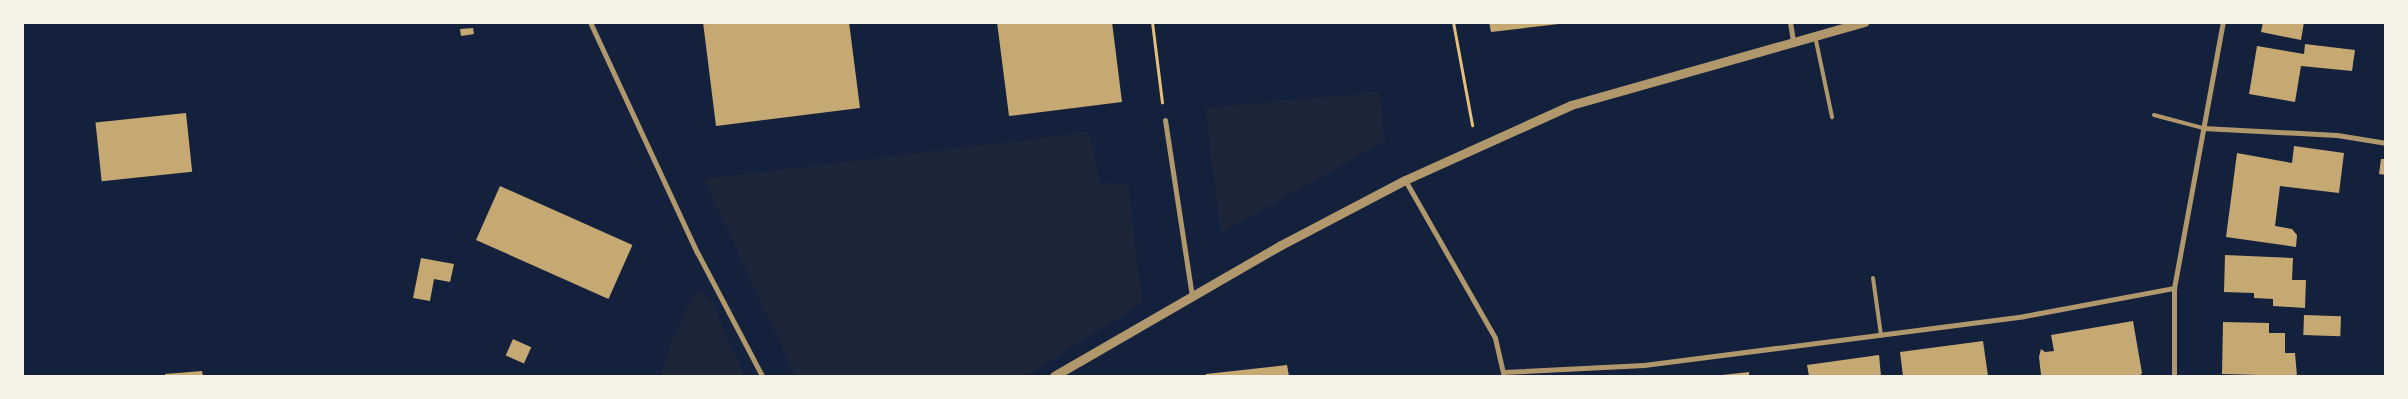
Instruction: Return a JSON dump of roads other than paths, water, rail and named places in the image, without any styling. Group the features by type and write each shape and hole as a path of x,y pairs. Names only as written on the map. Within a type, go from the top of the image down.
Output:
{"street":[{"path":"590,22 697,252 762,376"},
{"path":"1790,22 1793,41"},
{"path":"1054,376 1192,296 1405,180 1571,105 1864,22"},
{"path":"2174,376 2174,288 2223,22"},
{"path":"1165,120 1192,296"},
{"path":"2203,128 2337,135 2386,143"},
{"path":"1405,180 1495,338 1504,374 1644,365 1881,335 2024,316 2174,288"}],"lane":[{"path":"1815,36 1832,117"},
{"path":"2154,115 2203,128"},
{"path":"1872,278 1881,335"}]}
